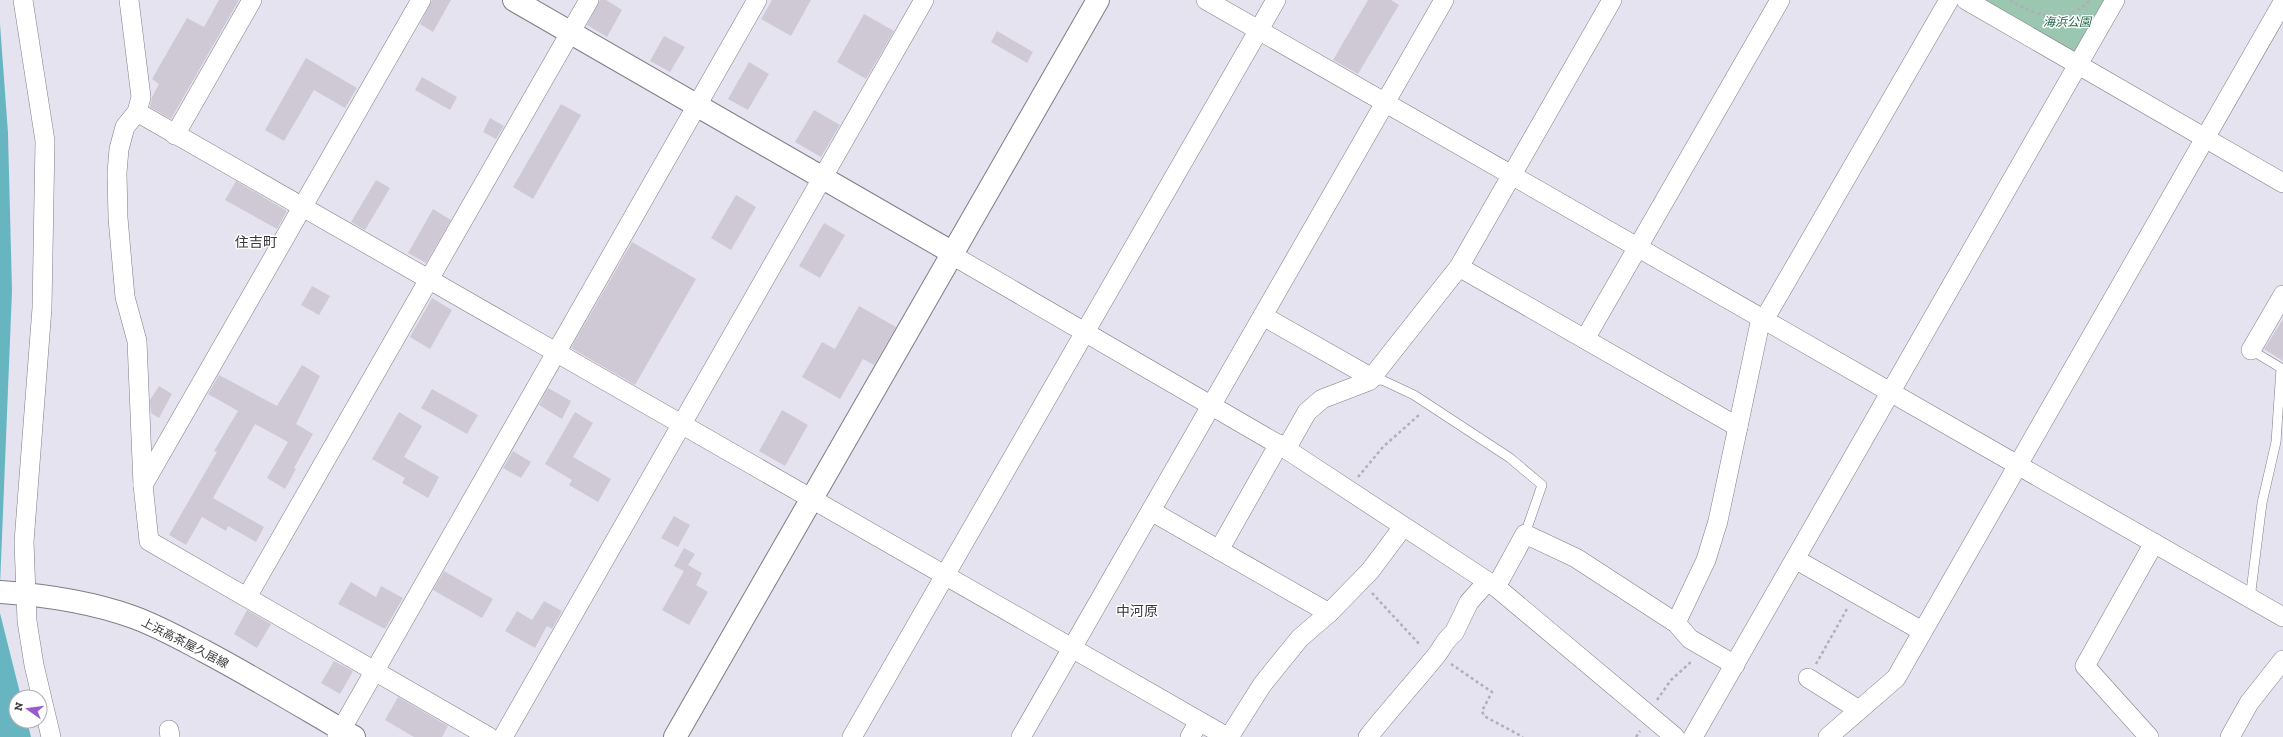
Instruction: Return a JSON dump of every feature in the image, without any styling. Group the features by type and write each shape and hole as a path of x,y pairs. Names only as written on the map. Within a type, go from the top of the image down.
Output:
{"street":[{"path":"22,0 45,142 42,308 24,542 27,621 34,665 51,737"},
{"path":"128,0 141,97 137,112 125,127 119,149 117,173 118,218 125,297 137,341 143,485 149,541 374,669 489,737"},
{"path":"175,135 252,0"},
{"path":"143,485 421,0"},
{"path":"514,0 823,178 1086,333 1282,446 1402,527 1492,585 1675,737"},
{"path":"247,597 589,0"},
{"path":"344,735 374,669 554,352 757,0"},
{"path":"503,737 924,0"},
{"path":"675,737 1098,0"},
{"path":"1206,0 2017,466 2283,617"},
{"path":"852,737 1086,333 1276,0"},
{"path":"1021,737 1444,0"},
{"path":"1219,550 1282,446 1307,412 1322,399 1371,379 1459,267 1612,0"},
{"path":"1585,339 1780,0"},
{"path":"1676,623 1706,560 1718,521 1763,319 1948,0"},
{"path":"1966,0 2283,183"},
{"path":"1693,737 2115,0"},
{"path":"1828,737 1896,678 2283,2"},
{"path":"137,112 428,281 681,424 1072,649 1194,729 1227,737 1231,734 1262,685 1296,643 1328,614 1370,571 1402,527"},
{"path":"1459,267 1738,427"},
{"path":"2251,350 2283,295"},
{"path":"1263,316 1371,379"},
{"path":"1151,511 1328,614"},
{"path":"1368,737 1402,694 1437,655 1449,636 1454,633 1469,602 1492,585 1525,534 1576,558 1676,623 1690,639 1735,664"},
{"path":"2149,737 2085,666 2154,544"},
{"path":"1795,559 1922,631"},
{"name":"上浜高茶屋久居線","path":"0,592 26,594 91,606 133,617 166,632 234,668 344,735"},
{"path":"2230,737 2249,703 2283,660"},
{"path":"1808,678 1859,710"}],"lane":[{"path":"2250,599 2262,503 2276,442 2282,368 2251,350"},
{"path":"1371,379 1382,380 1395,385 1429,404 1457,425 1510,458 1542,485 1525,534"}],"path":[{"path":"2010,0 2038,15 2056,16 2075,11 2090,0"},
{"path":"1347,490 1383,447 1429,404"},
{"path":"1808,678 1856,593"},
{"path":"1647,714 1671,680 1706,648"}],"green space":[{"name":"海浜公園","path":"1983,0 2107,0 2076,53"}],"water":[{"path":"0,24 8,133 12,291 0,586"},
{"path":"0,613 19,689 8,689 8,729 29,729 31,737 0,737"}],"building":[{"path":"219,0 239,0 171,119 150,107 152,97 159,84 152,79 187,18 204,27"},
{"path":"432,0 451,0 433,32 420,24"},
{"path":"600,0 606,0 622,10 607,37 587,25"},
{"path":"772,0 811,0 791,36 761,19"},
{"path":"1368,0 1391,0 1399,5 1358,74 1333,60"},
{"path":"864,14 894,31 866,79 837,62"},
{"path":"997,31 1033,52 1027,63 991,42"},
{"path":"664,36 685,47 670,72 650,61"},
{"path":"306,58 357,88 345,108 314,90 284,141 265,130"},
{"path":"749,62 769,74 748,110 728,99"},
{"path":"422,77 457,97 450,110 415,90"},
{"path":"561,104 581,115 533,199 513,187"},
{"path":"814,110 840,125 821,157 795,142"},
{"path":"490,118 504,126 496,139 483,132"},
{"path":"376,180 390,188 365,230 351,222"},
{"path":"236,181 287,211 277,229 225,200"},
{"path":"736,195 756,207 731,250 711,238"},
{"path":"433,209 451,220 426,263 408,253"},
{"path":"824,223 845,235 820,278 799,266"},
{"path":"632,242 696,279 635,385 571,348"},
{"path":"312,286 330,296 319,315 301,305"},
{"path":"432,298 452,310 430,349 410,337"},
{"path":"859,306 896,327 874,365 863,359 840,399 802,377 822,342 835,349"},
{"path":"2283,319 2283,361 2264,349"},
{"path":"302,365 320,376 296,424 313,434 294,468 296,469 285,489 267,478 288,442 255,424 213,498 264,527 256,542 228,526 226,531 202,517 186,545 169,535 217,452 214,451 238,411 208,394 219,375 277,406"},
{"path":"159,386 172,394 159,418 151,413 150,400"},
{"path":"548,388 571,401 562,419 539,405"},
{"path":"432,389 478,415 467,434 421,408"},
{"path":"782,410 808,425 785,466 759,451"},
{"path":"399,412 422,426 404,457 439,477 428,498 402,483 405,478 372,459"},
{"path":"575,412 593,423 573,457 611,479 598,502 569,485 572,480 545,464"},
{"path":"513,451 531,462 521,478 503,468"},
{"path":"674,516 690,525 678,547 661,538"},
{"path":"684,548 695,554 688,565 702,573 696,585 708,592 689,625 662,610 684,571 674,566"},
{"path":"444,571 493,599 482,618 433,590"},
{"path":"351,582 376,597 381,586 403,598 385,629 338,604"},
{"path":"544,601 562,611 552,629 547,626 535,648 505,631 517,611 532,620"},
{"path":"247,610 271,624 257,648 234,634"},
{"path":"334,661 353,671 340,694 321,683"},
{"path":"398,697 448,726 442,737 414,737 385,720"}],"district":[{"name":"住吉町","path":"256,242"},
{"name":"中河原","path":"1137,611"}]}
